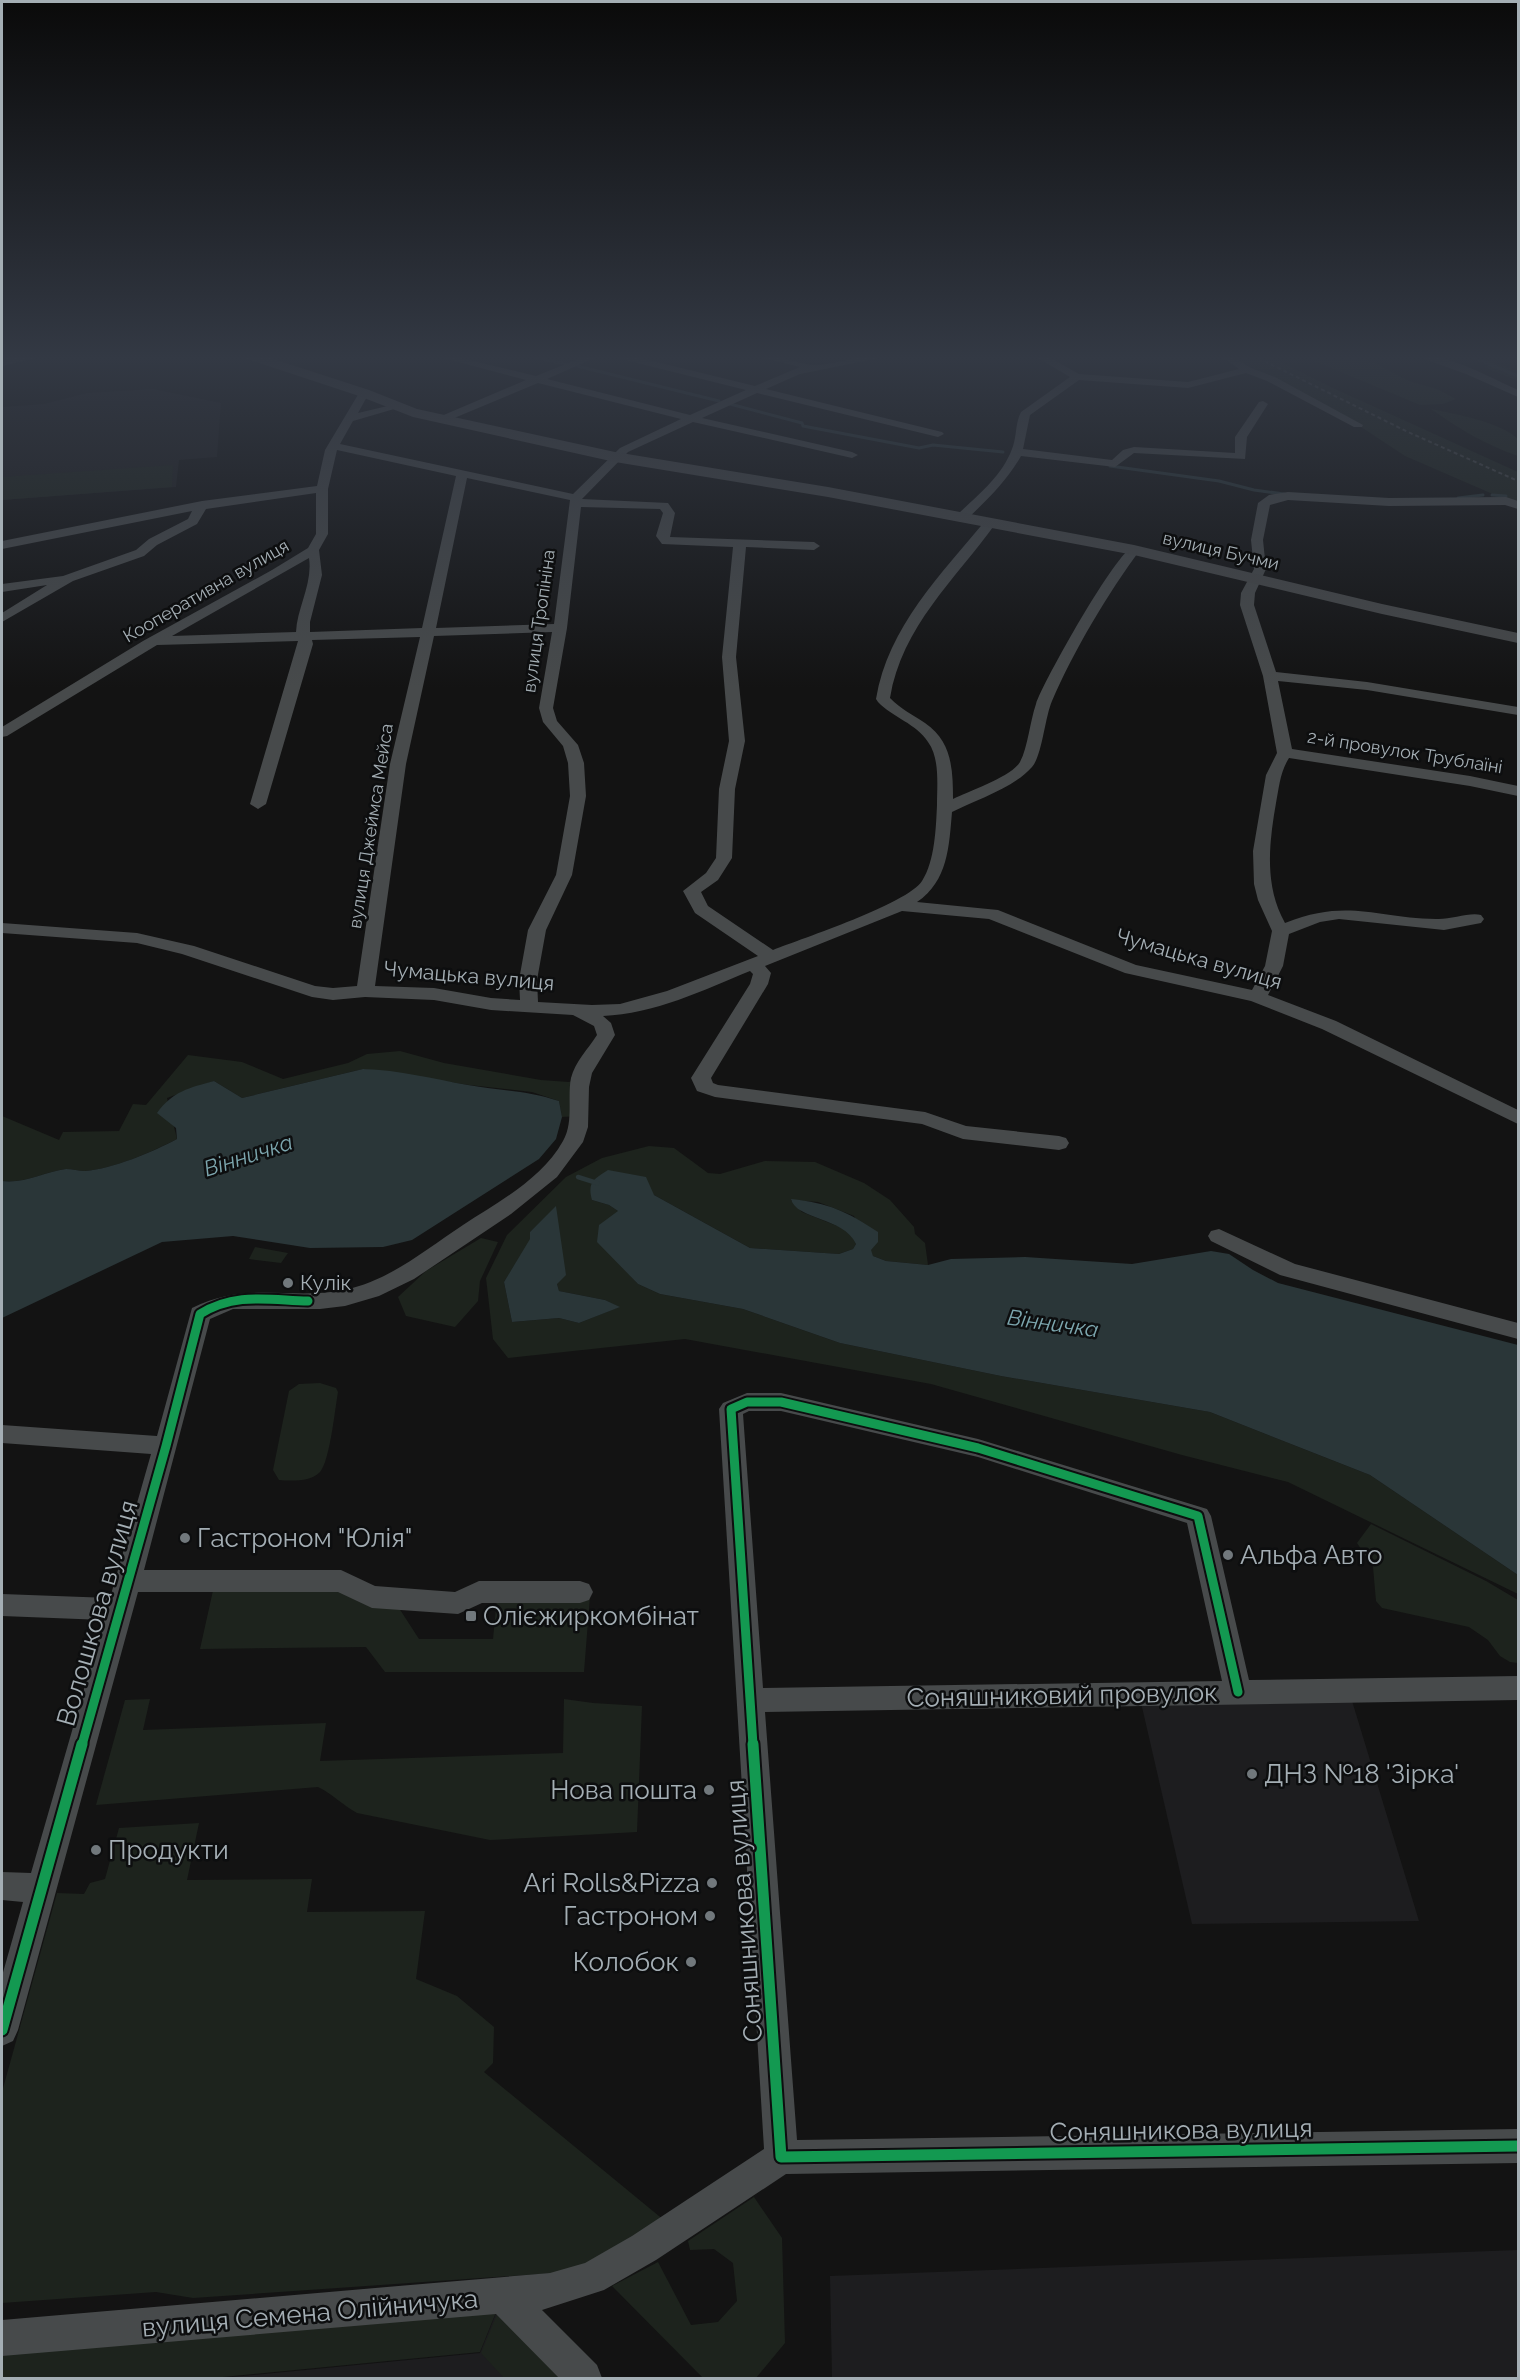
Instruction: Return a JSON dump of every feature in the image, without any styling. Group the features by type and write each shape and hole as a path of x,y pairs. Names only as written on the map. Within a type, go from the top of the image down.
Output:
{"street":[{"name":"Кооперативна вулиця","path":"2,733 154,641 277,573 313,550 322,534 322,489 328,466"},
{"path":"429,466 575,500 664,506 669,509 662,536 666,541 814,546"},
{"path":"575,500 607,466"},
{"name":"вулиця Бучми","path":"667,466 990,522 1134,550 1518,638"},
{"path":"962,517 1003,477 1009,466"},
{"name":"вулиця Джеймса Мейса","path":"365,991 398,764 462,473"},
{"path":"2,545 202,506 322,489"},
{"name":"2-й провулок Трублаїні","path":"1285,753 1270,676 1247,605 1248,593 1260,569 1257,540 1264,503 1273,498 1288,496 1389,502 1506,501 1518,505"},
{"name":"вулиця Тропініна","path":"529,1006 528,980 537,930 564,875 578,796 576,763 570,745 550,722 546,708 560,628 575,500"},
{"path":"2,588 68,578 140,553 153,542 193,521 202,506"},
{"path":"900,906 931,882 942,845 945,809 941,749 926,732 892,710 883,699 884,688 896,652 921,608 990,522"},
{"path":"740,543 729,657 737,741 727,789 724,858 712,876 692,891 701,909 761,959 762,973 759,984 701,1078 704,1086 715,1090 925,1118 963,1132 1059,1143"},
{"path":"258,804 306,644 301,630 317,573 317,561 313,550"},
{"path":"945,809 1012,777 1027,764 1044,702 1083,628 1124,561 1134,550"},
{"path":"2,618 68,578"},
{"path":"154,641 560,628"},
{"path":"1270,676 1367,686 1518,711"},
{"name":"2-й провулок Трублаїні","path":"1285,753 1470,781 1518,791"},
{"name":"2-й провулок Трублаїні","path":"1281,931 1269,914 1261,875 1262,831 1276,764 1285,753"},
{"name":"Чумацька вулиця","path":"2,928 138,938 188,950 312,990 333,994 365,991 434,994 491,1004 592,1011 621,1010 674,995 900,906 992,914 1131,969 1257,997 1329,1025 1518,1118"},
{"path":"1257,997 1274,966 1281,931 1322,916 1346,914 1438,926 1450,926 1475,919"},
{"name":"Волошкова вулиця","path":"2,2030 40,1888 121,1610 200,1314 216,1304 236,1299 308,1301 335,1300 359,1295 392,1282 534,1186 556,1165 574,1140 579,1123 581,1077 606,1035 602,1023 573,1008"},
{"path":"1219,1236 1288,1270 1518,1331"},
{"name":"Соняшникова вулиця","path":"1238,1692 1198,1516 978,1448 781,1402 747,1402 731,1409 781,2157 1518,2146"},
{"path":"2,1434 166,1446"},
{"path":"129,1581 341,1581 372,1597 458,1603 479,1592 580,1592"},
{"path":"2,1605 121,1610"},
{"name":"Соняшниковий провулок","path":"750,1700 1518,1688"},
{"path":"2,1886 40,1888"},
{"path":"503,2296 550,2291 592,2278 644,2248 781,2157"},
{"name":"вулиця Семена Олійничука","path":"2,2338 503,2296 584,2379"}],"shaded area":[{"path":"2,466 178,466 176,487 2,500"},
{"path":"173,466 172,487 2,500 2,477"},
{"path":"1428,466 1505,466 1518,472 1518,505"},
{"path":"400,1051 444,1063 541,1080 569,1082 581,1077 579,1116 562,1117 559,1101 532,1092 363,1069 242,1098 214,1081 167,1098 177,1139 167,1144 132,1159 96,1170 66,1169 26,1179 2,1181 2,1116 59,1140 63,1132 119,1131 133,1104 146,1105 188,1055 242,1062 283,1079 348,1063 367,1054"},
{"path":"649,1146 674,1148 708,1173 720,1174 765,1161 815,1162 864,1183 890,1200 914,1227 915,1234 925,1243 928,1265 886,1261 873,1256 854,1216 818,1202 791,1200 802,1212 845,1229 852,1235 856,1244 853,1249 839,1254 750,1248 654,1195 592,1200 609,1205 618,1211 619,1263 638,1284 660,1294 743,1309 840,1343 1001,1376 1210,1412 1370,1475 1518,1575 1518,1594 1288,1482 1182,1455 931,1384 685,1339 508,1358 493,1339 486,1278 507,1235 566,1177 602,1158","holes":["556,1207 559,1291 605,1300 619,1307 579,1323 559,1318 512,1322 504,1282 531,1239 530,1232"]},
{"path":"481,1238 498,1242 480,1281 478,1301 455,1327 406,1316 398,1297 426,1271"},
{"path":"255,1247 288,1253 281,1263 249,1259"},
{"path":"320,1383 336,1388 338,1392 324,1466 311,1478 279,1480 273,1470 289,1391 299,1384"},
{"path":"1371,1524 1486,1581 1518,1600 1518,1663 1510,1662 1500,1656 1488,1640 1469,1627 1382,1608 1376,1601 1373,1567 1357,1543"},
{"path":"214,1586 338,1586 397,1605 419,1639 493,1639 497,1598 590,1596 584,1672 385,1672 366,1647 200,1649"},
{"path":"1349,1691 1419,1921 1192,1924 1139,1694"},
{"path":"150,1699 143,1730 326,1723 320,1761 563,1753 564,1699 642,1706 637,1832 490,1840 357,1813 318,1787 96,1805 125,1700"},
{"path":"199,1823 187,1880 312,1879 307,1912 425,1911 416,1979 457,1996 494,2027 493,2063 484,2072 665,2221 569,2272 193,2298 156,2292 2,2303 2,2092 57,1893 84,1894 90,1883 105,1879 119,1828"},
{"path":"754,2197 782,2238 785,2343 756,2378 703,2378 612,2286 658,2262 691,2325 718,2322 737,2301 733,2263 714,2249 690,2250 688,2241"},
{"path":"1518,2250 1518,2378 832,2378 830,2276"},
{"path":"503,2296 584,2378 222,2378 480,2353"},
{"path":"501,2300 480,2352 213,2378 2,2378 2,2347 10,2344"},
{"path":"503,2300 581,2378 504,2378 481,2353"}],"water":[{"path":"363,1069 403,1073 547,1097 559,1101 562,1117 556,1139 539,1159 412,1240 383,1247 310,1248 233,1236 162,1242 2,1318 2,1181 26,1179 66,1169 96,1170 132,1159 167,1144 177,1139 176,1128 157,1113 175,1095 197,1086 214,1081 242,1098"},
{"path":"608,1170 646,1177 654,1195 750,1248 839,1254 853,1249 856,1244 850,1235 831,1223 802,1211 791,1199 837,1209 878,1232 878,1242 871,1250 873,1256 886,1261 928,1265 951,1259 1025,1257 1132,1264 1211,1251 1229,1254 1278,1283 1518,1345 1518,1575 1370,1475 1210,1412 1001,1376 840,1343 743,1309 660,1294 638,1284 597,1242 599,1225 618,1211 609,1205 592,1200 591,1185"},
{"path":"556,1206 566,1275 557,1284 559,1291 605,1300 620,1307 579,1323 559,1318 512,1322 504,1282 530,1239 530,1232"}],"waterway":[{"path":"1110,466 1219,481 1254,490 1284,494"},
{"path":"1458,498 1483,495"},
{"path":"1492,495 1506,496"},
{"name":"Вінничка","path":"578,1177 597,1183"}],"railway":[{"path":"1484,466 1518,481"}],"cycle path":[{"path":"2,2030 166,1446 200,1314 216,1304 236,1299 308,1301"},
{"path":"1238,1692 1198,1516 978,1448 781,1402 747,1402 731,1409 781,2157 1518,2146"}],"place":[{"name":"Кулік","path":"288,1283"},
{"name":"Гастроном \"Юлія\"","path":"185,1538"},
{"name":"Альфа Авто","path":"1228,1555"},
{"name":"Олієжиркомбінат","path":"471,1616"},
{"name":"ДНЗ №18 'Зірка'","path":"1252,1774"},
{"name":"Нова пошта","path":"709,1790"},
{"name":"Продукти","path":"96,1850"},
{"name":"Ari Rolls&Pizza","path":"712,1883"},
{"name":"Гастроном","path":"710,1916"},
{"name":"Колобок","path":"691,1962"}]}
